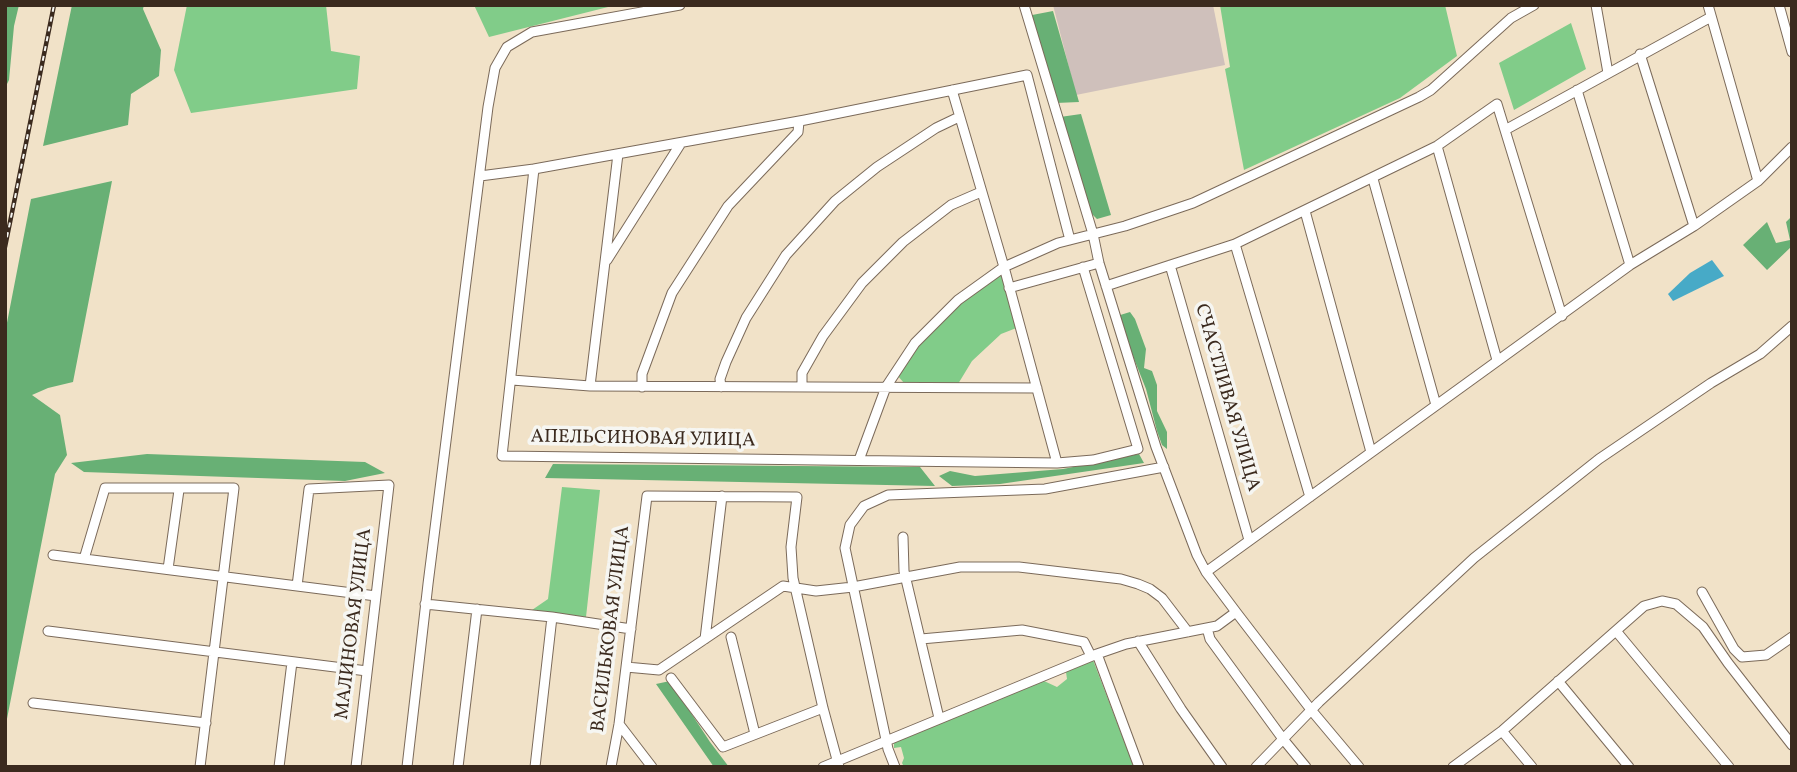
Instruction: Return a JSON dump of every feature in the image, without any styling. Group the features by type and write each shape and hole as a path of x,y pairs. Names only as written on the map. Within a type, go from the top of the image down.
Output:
{"street":[{"path":"407,767 425,604 495,68 507,47 532,32 680,5"},
{"path":"1024,5 1093,234 1099,263 1164,467 1206,572 1312,711 1359,767"},
{"path":"859,460 886,387 915,343 958,300 1004,267 1058,243 1156,217 1193,203 1419,97 1431,90 1511,18 1534,5"},
{"path":"1596,5 1608,73"},
{"path":"1708,5 1758,181"},
{"path":"1779,5 1792,51"},
{"path":"1505,130 1640,54 1711,18"},
{"path":"1640,54 1694,226"},
{"path":"480,176 534,169 799,122 1027,75 1070,240"},
{"path":"952,90 1057,463"},
{"path":"1577,90 1630,265"},
{"path":"1106,286 1235,244 1437,146 1497,104 1562,316"},
{"path":"721,387 720,379 726,362 746,318 786,255 835,201 866,176 936,128 959,117"},
{"path":"642,387 642,374 672,293 728,206 798,132 799,122"},
{"path":"606,262 681,143"},
{"path":"1437,146 1497,360"},
{"path":"1206,572 1630,265 1694,226 1758,181 1792,147"},
{"path":"590,386 618,154"},
{"name":"АПЕЛЬСИНОВАЯ УЛИЦА","path":"534,169 502,456 1057,463 1094,460 1138,449 1083,267"},
{"path":"1373,179 1436,405"},
{"path":"802,387 802,373 823,336 862,283 903,242 951,205 981,192"},
{"path":"1305,211 1371,452"},
{"path":"1235,244 1310,497"},
{"path":"1009,288 1099,263"},
{"name":"СЧАСТЛИВАЯ УЛИЦА","path":"1170,265 1249,540"},
{"path":"1256,767 1413,613 1474,558 1599,458 1711,383 1760,354 1792,326"},
{"path":"512,380 642,387 1037,388"},
{"path":"895,767 886,740 845,548 849,525 864,506 888,495 1045,489 1164,467"},
{"name":"МАЛИНОВАЯ УЛИЦА","path":"297,586 309,489 389,485 356,767"},
{"path":"84,559 105,488 234,488 200,767"},
{"path":"167,569 179,489"},
{"name":"ВАСИЛЬКОВАЯ УЛИЦА","path":"611,767 619,724 647,496 722,496"},
{"path":"705,639 722,496 797,497 790,547 796,587 838,764"},
{"path":"903,537 904,570 939,718"},
{"path":"53,555 376,596"},
{"path":"626,667 659,670 783,586 816,591 853,587 960,567 1019,567 1121,579 1150,589 1162,597 1188,632"},
{"path":"1702,592 1734,649 1742,657 1766,655 1792,637"},
{"path":"1453,767 1502,731 1644,606 1662,601 1676,604 1703,627 1792,745"},
{"path":"425,604 552,617 631,629"},
{"path":"458,767 477,609"},
{"path":"822,767 838,764 886,740 1094,655 1138,641 1217,626 1237,612"},
{"path":"535,767 552,617"},
{"path":"1207,628 1210,639 1306,767"},
{"path":"921,639 1022,630 1084,642 1094,655 1139,767"},
{"path":"48,631 368,671"},
{"path":"1616,631 1729,767"},
{"path":"731,638 755,734"},
{"path":"1138,641 1222,767"},
{"path":"279,767 292,662"},
{"path":"671,678 723,747 823,708"},
{"path":"1558,681 1629,767"},
{"path":"33,703 206,723"},
{"path":"619,724 652,767"},
{"path":"1502,731 1532,767"}],"shaded area":[{"path":"1053,5 1213,5 1225,65 1076,95"}],"green space":[{"path":"5,5 19,5 14,26 9,80 5,88"},
{"path":"72,5 144,5 143,9 161,50 159,76 131,94 128,125 43,146"},
{"path":"187,5 326,5 331,51 360,56 357,89 191,113 174,70"},
{"path":"474,5 616,5 489,37"},
{"path":"1220,5 1445,5 1457,56 1400,98 1244,170 1225,69 1230,67"},
{"path":"1053,11 1079,102 1056,103 1027,16"},
{"path":"1571,23 1586,69 1514,110 1499,63"},
{"path":"1081,114 1111,215 1097,219 1084,206 1060,117"},
{"path":"112,181 73,382 32,395 60,415 67,455 55,474 5,729 5,333 31,199"},
{"path":"1792,216 1792,246 1767,270 1743,245 1767,222 1776,243 1790,240 1786,222"},
{"path":"996,276 1004,276 1019,327 1001,334 972,361 958,384 904,383 897,375 913,350 946,313"},
{"path":"1130,312 1146,349 1144,368 1152,371 1157,385 1157,411 1167,432 1167,449 1162,445 1146,389 1117,316"},
{"path":"147,454 365,462 385,473 345,481 84,472 71,463"},
{"path":"1139,454 1144,463 1000,484 952,486 939,476 950,471 975,476 1063,469"},
{"path":"553,464 920,467 935,486 545,478"},
{"path":"562,487 600,490 586,617 532,610 548,599"},
{"path":"1093,660 1134,767 904,767 901,747 894,748 894,741 901,737 1044,681 1057,687 1067,679 1066,672"},
{"path":"670,681 729,767 714,767 656,684"}],"water":[{"path":"1712,260 1724,276 1673,301 1668,294 1690,273"}],"railway":[{"path":"5,247 54,5"}]}
